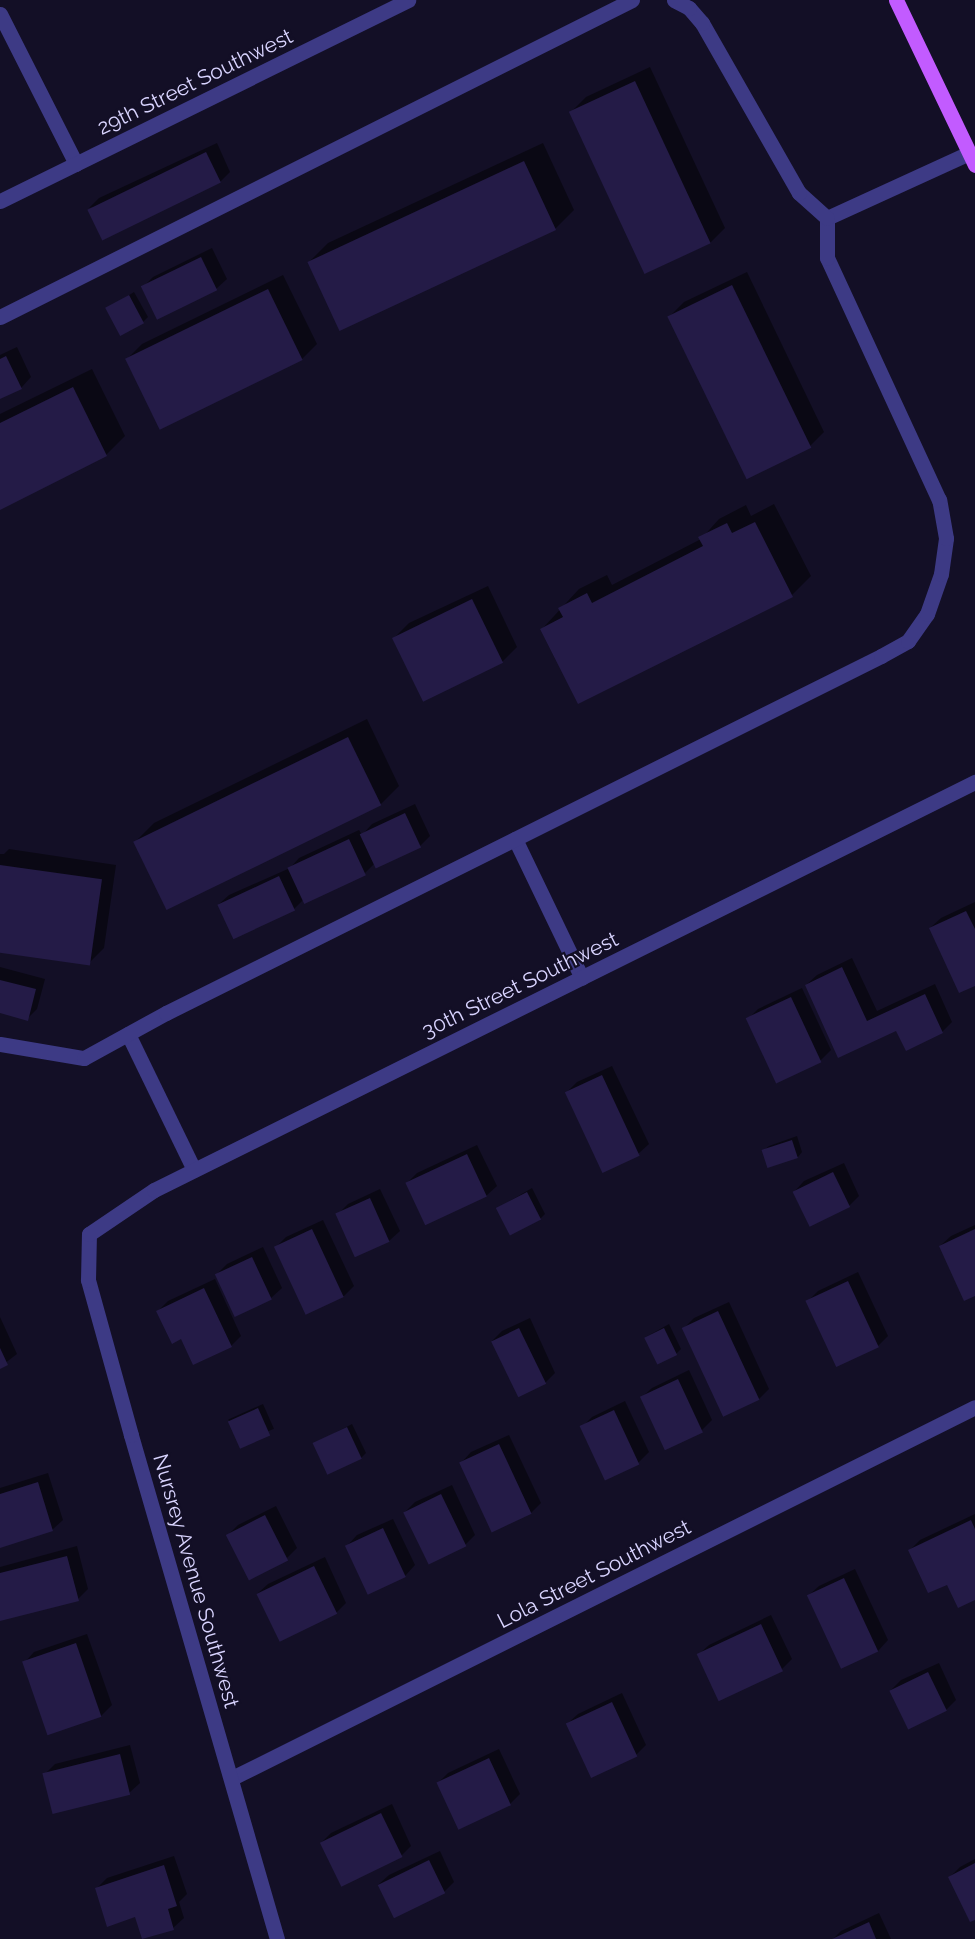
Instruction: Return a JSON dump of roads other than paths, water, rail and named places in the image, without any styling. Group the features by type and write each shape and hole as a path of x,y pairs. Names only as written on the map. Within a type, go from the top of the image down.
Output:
{"main road":[{"path":"896,0 972,159"}],"street":[{"name":"29th Street Southwest","path":"0,201 408,0"},
{"path":"0,317 632,0"},
{"path":"0,1044 84,1058 881,656 908,641 927,614 941,574 946,538 939,500 827,258 827,218 800,192 702,23 689,8 674,0"},
{"path":"0,14 76,164"},
{"path":"827,218 972,159"},
{"name":"30th Street Southwest","path":"89,1234 154,1190 975,782"},
{"path":"515,839 582,978"},
{"path":"128,1034 194,1170"},
{"name":"Nursrey Avenue Southwest","path":"89,1234 88,1280 277,1939"},
{"name":"Lola Street Southwest","path":"232,1778 975,1407"}]}
